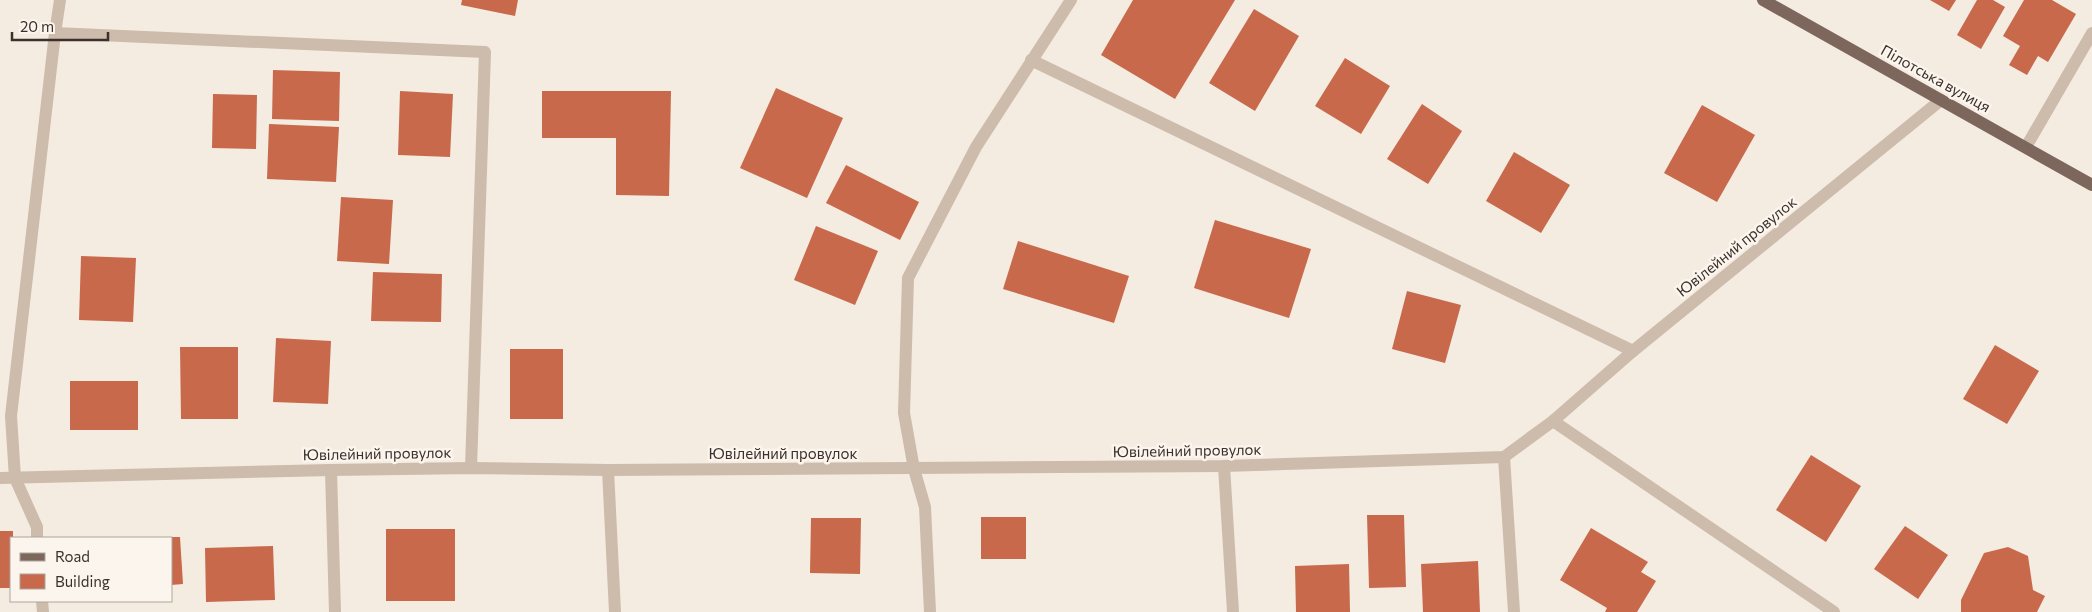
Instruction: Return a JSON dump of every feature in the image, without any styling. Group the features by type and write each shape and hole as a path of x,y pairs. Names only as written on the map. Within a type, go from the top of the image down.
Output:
{"main road":[{"name":"Пілотська вулиця","path":"1763,0 2092,184"}],"street":[{"path":"38,537 37,527 15,478 11,416 60,0"},
{"path":"930,612 925,507 914,469 904,412 908,278 976,146 1071,0"},
{"path":"55,33 485,52 471,468"},
{"path":"2026,147 2092,34"},
{"path":"1031,60 1633,351"},
{"name":"Ювілейний провулок","path":"0,478 471,468 608,470 1224,466 1504,457 1553,421 1633,351 1941,100"},
{"path":"1553,421 1834,612"},
{"path":"1504,457 1514,612"},
{"path":"1224,466 1233,612"},
{"path":"331,470 334,612"},
{"path":"608,470 615,612"}],"building":[{"path":"462,0 518,0 515,16 461,5"},
{"path":"1133,0 1235,0 1175,99 1101,55"},
{"path":"1930,0 1956,0 1949,11"},
{"path":"1977,0 1993,0 2005,7 1981,49 1957,35"},
{"path":"2024,0 2052,0 2076,14 2048,62 2038,56 2027,75 2009,65 2020,46 2003,36"},
{"path":"1254,9 1299,36 1255,111 1209,83"},
{"path":"1345,58 1390,86 1361,134 1315,106"},
{"path":"273,70 340,72 339,121 272,119"},
{"path":"776,88 843,118 807,198 740,168"},
{"path":"400,91 453,94 450,157 398,155"},
{"path":"542,91 671,91 669,196 616,195 616,138 542,138"},
{"path":"213,94 257,95 256,149 212,148"},
{"path":"1422,104 1462,131 1428,184 1387,159"},
{"path":"1702,105 1755,135 1717,202 1664,173"},
{"path":"269,124 339,127 336,182 267,179"},
{"path":"1514,152 1570,185 1541,233 1486,201"},
{"path":"846,165 919,202 900,240 826,203"},
{"path":"341,197 393,200 389,264 337,261"},
{"path":"1215,220 1311,249 1289,318 1194,288"},
{"path":"816,226 878,251 855,305 794,280"},
{"path":"1018,241 1129,276 1114,323 1003,289"},
{"path":"81,256 136,258 133,322 79,320"},
{"path":"373,272 442,274 441,322 371,321"},
{"path":"1407,291 1461,305 1445,363 1392,349"},
{"path":"276,338 331,341 328,404 273,402"},
{"path":"1995,345 2039,371 2007,424 1963,399"},
{"path":"180,347 238,347 238,419 181,419"},
{"path":"510,349 563,349 563,419 510,419"},
{"path":"70,381 138,381 138,430 70,430"},
{"path":"1811,455 1861,486 1826,542 1776,510"},
{"path":"1367,515 1404,515 1406,587 1369,588"},
{"path":"981,517 1026,517 1026,559 981,559"},
{"path":"811,518 861,518 860,574 810,573"},
{"path":"1905,526 1948,555 1918,599 1874,569"},
{"path":"1591,528 1648,562 1641,572 1656,581 1637,612 1605,612 1607,608 1560,580"},
{"path":"386,529 455,529 455,601 386,601"},
{"path":"0,531 13,531 13,537 10,537 10,588 0,588"},
{"path":"172,537 180,537 183,584 172,585"},
{"path":"273,546 275,600 206,602 205,548"},
{"path":"2008,547 2028,556 2033,590 2045,596 2037,612 1961,612 1961,600 1984,553"},
{"path":"1478,561 1480,612 1423,612 1421,564"},
{"path":"1349,564 1350,612 1296,612 1295,566"}]}
